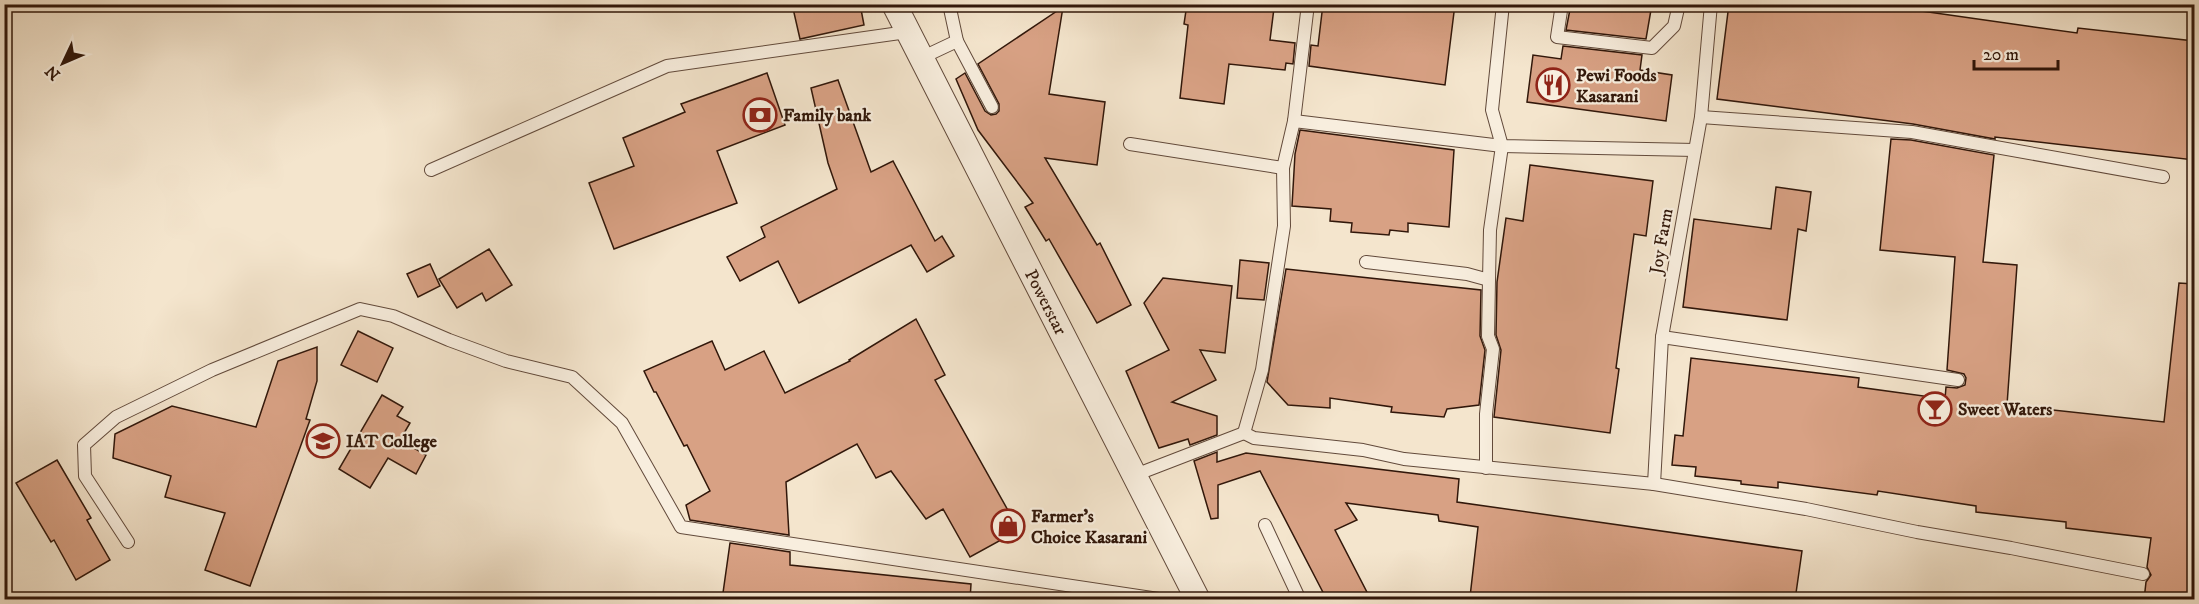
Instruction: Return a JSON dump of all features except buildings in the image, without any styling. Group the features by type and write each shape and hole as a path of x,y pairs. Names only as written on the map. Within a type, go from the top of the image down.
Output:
{"street":[{"name":"Powerstar","path":"894,4 1198,600"}],"lane":[{"path":"949,4 957,41 992,107"},
{"path":"1244,433 1262,370 1284,226 1283,168 1294,121 1308,4"},
{"path":"1486,468 1486,414 1493,349 1488,336 1490,230 1502,146 1492,110 1503,4"},
{"path":"1562,4 1557,37 1652,48 1674,26 1679,4"},
{"name":"Joy Farm","path":"1654,484 1662,337 1701,117 1711,4"},
{"path":"431,170 667,66 907,32"},
{"path":"921,58 957,41"},
{"path":"1701,117 1912,132 2163,177"},
{"path":"1294,121 1502,146 1695,150"},
{"path":"1130,144 1283,168"},
{"path":"1366,262 1467,274 1489,280"},
{"path":"128,542 86,476 84,445 116,417 126,412 212,370 360,309 393,316 506,361 572,377 622,423 681,527 1165,600"},
{"path":"1662,337 1958,380"},
{"path":"1135,475 1244,433 1254,438 1363,450 1404,459 1654,484 1806,509 2143,574"},
{"path":"1265,525 1300,600"}],"place":[{"name":"Pewi Foods Kasarani","path":"1553,85"},
{"name":"Family bank","path":"760,115"},
{"name":"Sweet Waters","path":"1935,409"},
{"name":"IAT College","path":"323,441"},
{"name":"Farmer's Choice Kasarani","path":"1008,526"}]}
